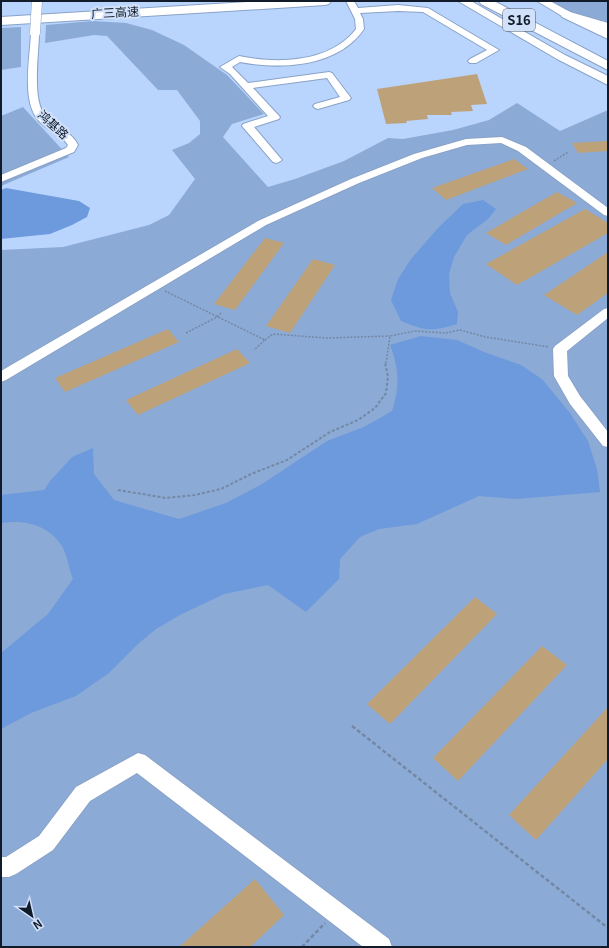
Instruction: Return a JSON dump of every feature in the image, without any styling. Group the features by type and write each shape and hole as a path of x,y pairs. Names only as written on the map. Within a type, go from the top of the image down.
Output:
{"highway":[{"path":"88,7 158,1"},
{"name":"广三高速","path":"1,13 187,1"},
{"name":"广三高速","path":"1,21 325,1"},
{"name":"S16","path":"485,1 608,66"},
{"name":"S16","path":"510,1 608,52"},
{"path":"566,14 608,35"}],"main road":[{"path":"463,1 536,43 608,81"},
{"path":"542,1 566,14 608,27"}],"street":[{"name":"鸿基路","path":"1,179 70,150 73,145 71,140 42,119 36,110 33,99 37,1"},
{"path":"277,160 247,126 275,118 233,72 225,66 239,59 260,63 280,63 306,60 338,50 354,37 360,29 359,19 350,1"},
{"path":"355,11 398,8 425,10 494,50 473,61"},
{"path":"246,86 329,75 346,98 318,106"},
{"path":"1,377 262,223 355,181 418,156 466,142 502,140 522,149 608,213"},
{"path":"608,312 560,349 561,376 575,400 608,442"},
{"path":"1,867 9,867 46,843 83,794 138,762 380,947"}],"path":[{"path":"546,167 568,152"},
{"path":"155,286 265,340"},
{"path":"186,333 217,317 222,312"},
{"path":"254,350 273,334 329,338 371,335 390,336 415,331 446,333 460,330 486,337 560,349"},
{"path":"118,490 166,498 195,495 221,489 251,474 287,460 330,432 358,420 375,408 386,393 388,377 386,360 390,336"},
{"path":"352,726 608,928"},
{"path":"302,947 336,913"}],"shaded area":[{"path":"549,1 608,1 608,25 571,13"},
{"path":"93,21 126,23 152,30 184,45 227,75 264,114 232,124 223,137 268,187 344,161 388,138 403,139 453,130 489,120 517,103 560,131 608,110 608,947 1,947 1,250 63,247 149,225 169,215 195,179 172,150 189,143 200,134 200,121 177,90 158,90 107,36 94,35 45,43 46,25"},
{"path":"21,27 21,67 1,70 1,28"},
{"path":"23,107 69,157 1,186 1,116"},
{"path":"6,188 79,201 90,208 87,217 50,234 1,239 1,190"},
{"path":"483,200 496,209 488,219 467,235 454,257 449,274 450,293 458,312 457,324 429,329 417,327 401,321 391,300 398,279 411,259 438,228 463,204"},
{"path":"421,336 457,340 484,352 521,365 542,379 570,413 588,441 597,469 600,492 517,499 479,496 417,524 379,529 360,537 340,559 339,579 306,612 268,585 224,594 180,615 156,629 139,643 109,673 76,696 31,713 1,729 1,653 48,614 73,579 62,546 50,533 42,528 27,523 1,523 1,495 44,490 50,481 72,457 93,448 94,474 114,500 179,519 226,503 262,484 327,441 364,427 392,411 397,386 397,370 390,345"}],"building":[{"path":"477,74 487,104 471,105 473,111 451,112 452,115 427,115 428,119 406,121 407,123 386,124 377,89"},
{"path":"608,141 608,151 578,153 572,143"},
{"path":"514,159 528,169 446,200 432,188"},
{"path":"557,192 577,203 506,245 486,233"},
{"path":"585,209 608,223 608,233 517,285 486,264"},
{"path":"265,238 284,243 235,310 214,304"},
{"path":"608,252 608,293 577,315 544,295"},
{"path":"313,259 335,265 290,333 266,326"},
{"path":"168,329 179,342 65,392 55,378"},
{"path":"237,349 250,363 138,415 126,400"},
{"path":"475,597 497,614 390,724 367,704"},
{"path":"542,646 567,665 458,781 433,758"},
{"path":"608,707 608,759 536,840 509,815"},
{"path":"255,879 284,915 250,947 179,947"}]}
